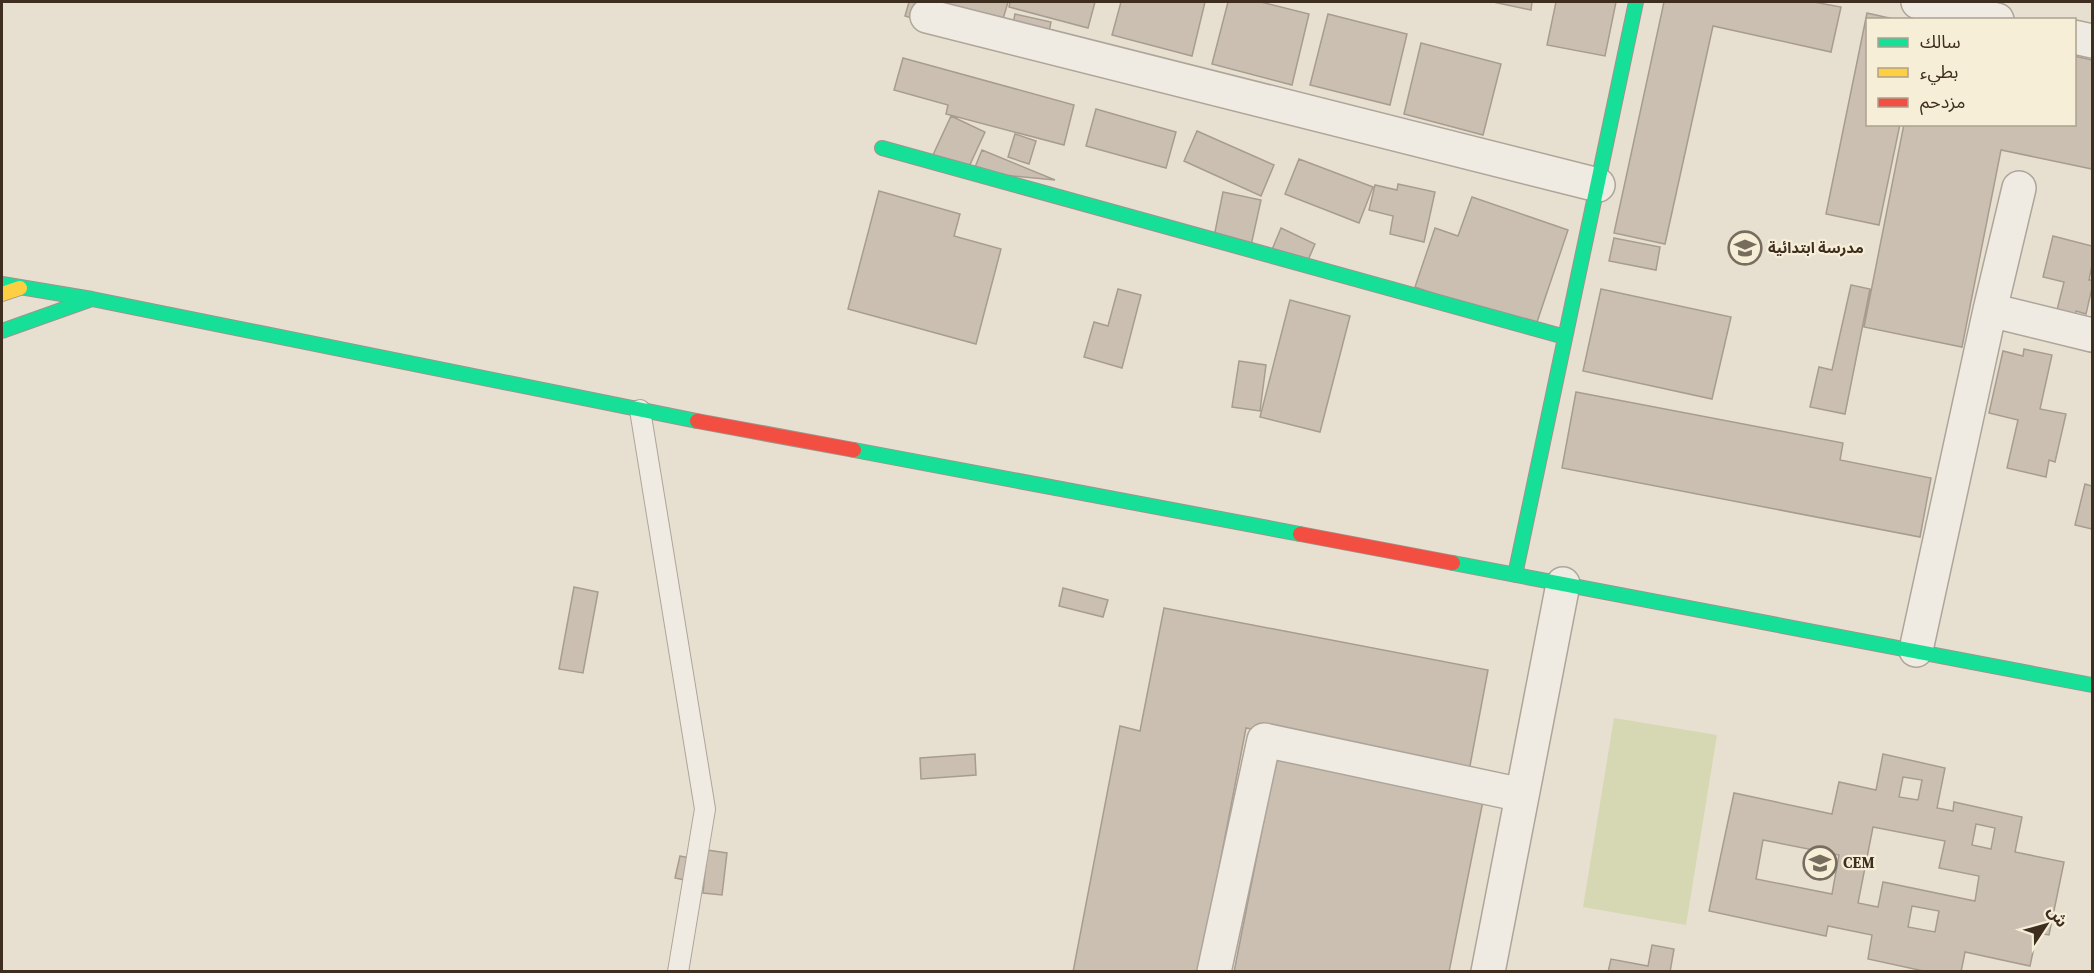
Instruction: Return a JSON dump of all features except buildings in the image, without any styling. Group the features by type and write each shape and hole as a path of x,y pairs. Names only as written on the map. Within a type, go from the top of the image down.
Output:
{"main road":[{"path":"1515,575 1636,2"},
{"path":"882,148 1565,337"},
{"path":"2,284 92,299 640,410 1916,650 2092,686"},
{"path":"2,294 20,288"},
{"path":"2,331 92,299"}],"street":[{"path":"1918,2 1988,18"},
{"path":"927,16 1598,185"},
{"path":"2076,37 2092,41"},
{"path":"1916,650 2019,188"},
{"path":"1990,310 2092,335"},
{"path":"1488,972 1563,584"},
{"path":"1214,972 1264,740 1522,795"}],"lane":[{"path":"640,410 705,809 678,972"}],"green space":[{"path":"1614,718 1717,735 1686,925 1583,907"}],"traffic: fast":[{"path":"1515,575 1636,2"},
{"path":"882,148 1565,337"},
{"path":"2,284 92,299 697,421"},
{"path":"2,331 92,299"},
{"path":"854,450 1300,534"},
{"path":"1453,563 2092,685"}],"traffic: slow":[{"path":"2,294 20,288"}],"traffic: jam":[{"path":"697,421 854,450"},
{"path":"1300,534 1453,563"}],"place":[{"name":"مدرسة ابتدائية","path":"1745,248"},
{"name":"CEM","path":"1820,863"}]}
